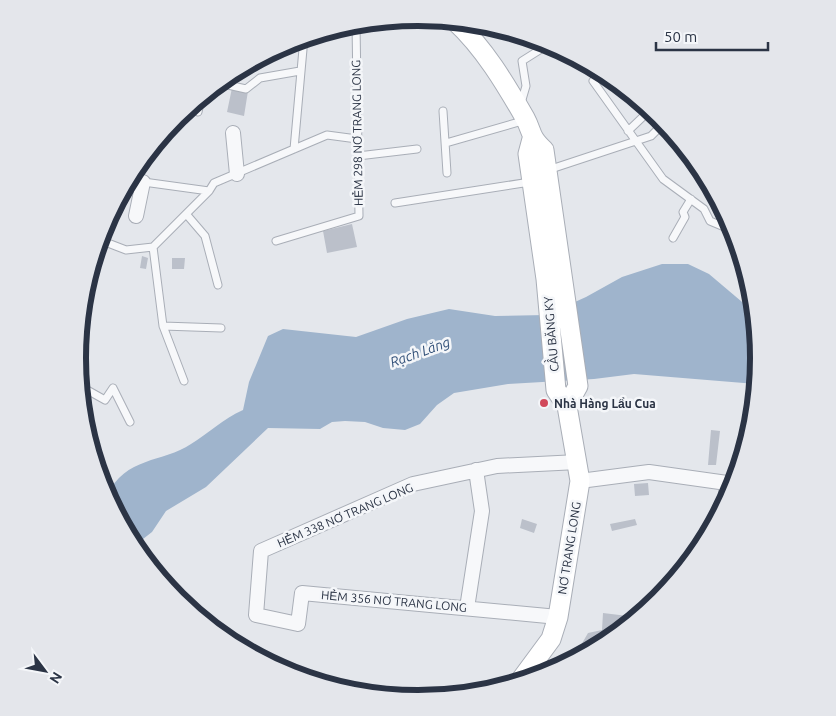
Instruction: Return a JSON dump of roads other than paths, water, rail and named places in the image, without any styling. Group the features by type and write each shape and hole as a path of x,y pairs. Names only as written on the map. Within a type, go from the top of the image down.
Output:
{"main road":[{"path":"463,29 474,39 523,115 532,139 544,150 548,170 554,279"},
{"path":"532,139 528,154 554,279"},
{"name":"CẦU BĂNG KY","path":"554,279 578,386 567,406"},
{"name":"CẦU BĂNG KY","path":"554,279 556,390"},
{"name":"NƠ TRANG LONG","path":"528,671 550,639 558,617 580,481 567,406 556,390"}],"street":[{"path":"233,133 237,174"},
{"path":"136,184 136,216"},
{"name":"HẺM 338 NƠ TRANG LONG","path":"256,616 261,551 413,484 497,466 578,462"},
{"path":"467,608 482,511 476,470"},
{"path":"580,481 649,472 725,482"},
{"name":"HẺM 356 NƠ TRANG LONG","path":"256,616 298,624 302,593 558,617"}],"lane":[{"name":"HẺM 298 NƠ TRANG LONG","path":"276,241 359,216 356,32"},
{"path":"294,149 303,47"},
{"path":"446,143 523,115 526,86 522,61 540,50"},
{"path":"229,85 246,89 260,78 300,71"},
{"path":"596,78 593,81 663,179 704,209 710,221 722,226"},
{"path":"443,111 447,173"},
{"path":"628,132 644,116"},
{"path":"548,170 650,136 658,129"},
{"path":"107,243 126,250 153,247 209,191 214,183 327,135 357,139"},
{"path":"358,156 417,149"},
{"path":"138,181 209,191"},
{"path":"395,203 533,182"},
{"path":"673,238 685,217 683,212 690,199"},
{"path":"187,214 205,236 218,286"},
{"path":"153,247 163,326 184,381"},
{"path":"163,326 221,328"},
{"path":"88,390 105,400 113,388 130,422"}],"water":[{"name":"Rạch Lăng","path":"662,264 688,264 709,274 745,305 750,358 749,383 634,374 594,379 508,384 454,393 437,405 420,424 405,430 383,428 365,422 345,421 332,422 320,429 268,428 206,487 166,511 152,532 141,540 120,505 113,487 124,474 145,462 180,450 243,410 249,382 268,336 283,329 356,337 407,319 449,309 495,316 546,315 586,297 622,277"}],"place":[{"name":"Nhà Hàng Lẩu Cua","path":"544,403"}]}
